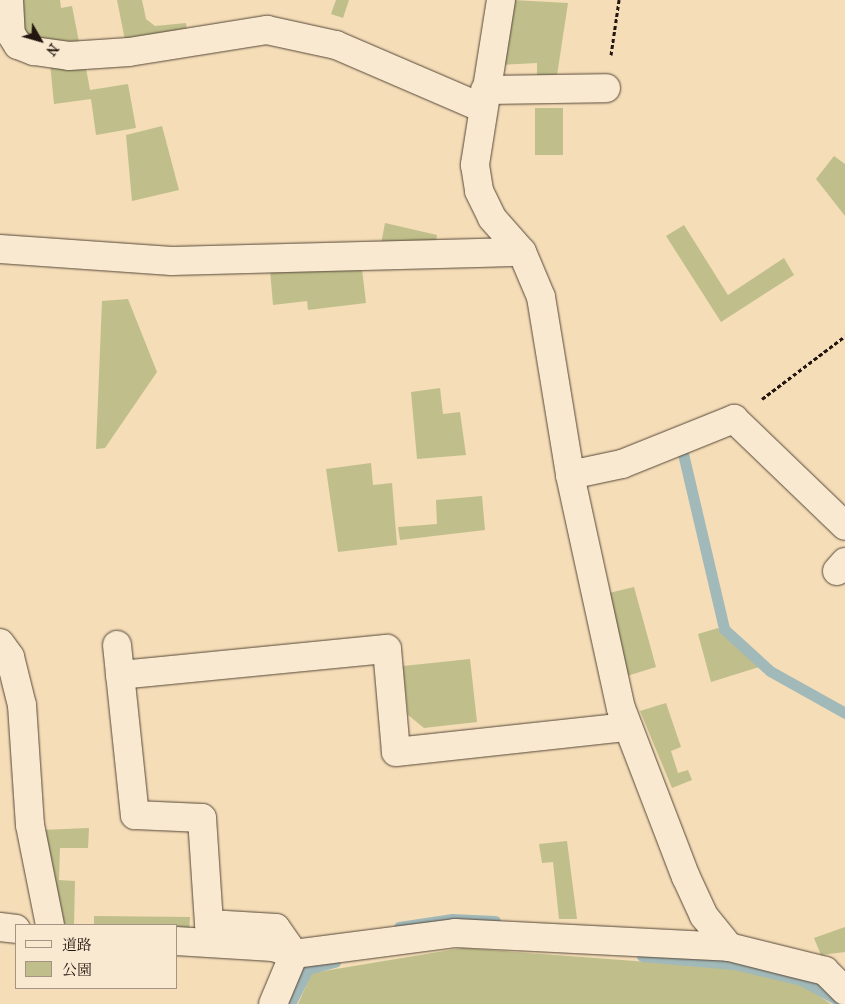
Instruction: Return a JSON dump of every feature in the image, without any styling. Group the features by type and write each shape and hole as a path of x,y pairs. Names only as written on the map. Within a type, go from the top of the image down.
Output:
{"street":[{"path":"9,0 11,34 18,44 34,51 69,56 129,52 267,30 336,45 484,99 606,88"},
{"path":"501,0 475,164 479,191 492,218 522,252 541,297 570,475 628,727 686,877 704,916 729,947"},
{"path":"0,249 172,261 522,252"},
{"path":"570,475 622,464 734,419 845,526"},
{"path":"0,643 10,657 22,705 30,826 50,924"},
{"path":"117,645 135,815 202,818 209,924 276,928 294,954"},
{"path":"120,674 387,649 396,752 628,727"},
{"path":"0,927 15,929"},
{"path":"178,941 273,948 294,954 455,932 729,947 835,967 845,991"},
{"path":"273,1004 294,954"}],"path":[{"path":"606,88 619,0"},
{"path":"734,419 845,336"}],"green space":[{"path":"16,0 60,0 61,8 72,6 80,47 27,39"},
{"path":"117,0 142,0 146,19 155,26 186,23 187,32 126,45"},
{"path":"336,0 349,0 343,18 331,14"},
{"path":"513,0 568,3 556,82 537,82 537,63 499,65"},
{"path":"50,63 85,63 90,90 128,84 136,128 96,135 91,99 54,104"},
{"path":"535,108 563,108 563,155 535,155"},
{"path":"162,126 179,190 132,201 126,135"},
{"path":"834,156 845,164 845,216 816,179"},
{"path":"385,223 437,235 435,248 380,250"},
{"path":"684,225 728,295 784,258 794,275 721,322 666,236"},
{"path":"362,269 366,303 308,310 307,301 273,305 270,270"},
{"path":"128,299 157,372 105,448 96,449 102,301"},
{"path":"440,388 443,414 460,412 466,455 417,459 411,392"},
{"path":"371,463 373,485 392,483 397,545 338,552 326,469"},
{"path":"482,496 485,530 400,540 398,527 437,524 436,500"},
{"path":"634,587 656,667 627,676 609,593"},
{"path":"718,628 759,667 711,682 698,634"},
{"path":"470,659 477,722 424,728 408,715 403,666"},
{"path":"666,703 681,747 671,751 678,773 688,770 692,780 672,788 640,711"},
{"path":"89,828 88,848 60,848 59,880 75,881 74,924 60,924 40,830"},
{"path":"567,841 577,919 559,919 553,862 542,863 539,844"},
{"path":"94,916 190,917 189,934 178,933 178,924 94,924"},
{"path":"845,927 845,952 821,955 814,938"},
{"path":"462,948 729,968 804,986 831,1004 298,1004 312,973"}],"waterway":[{"path":"681,445 724,629 770,671 845,713"},
{"path":"399,927 452,919 495,921"},
{"path":"642,956 734,964 801,980 838,1000"},
{"path":"290,1004 308,969 335,962"}]}
